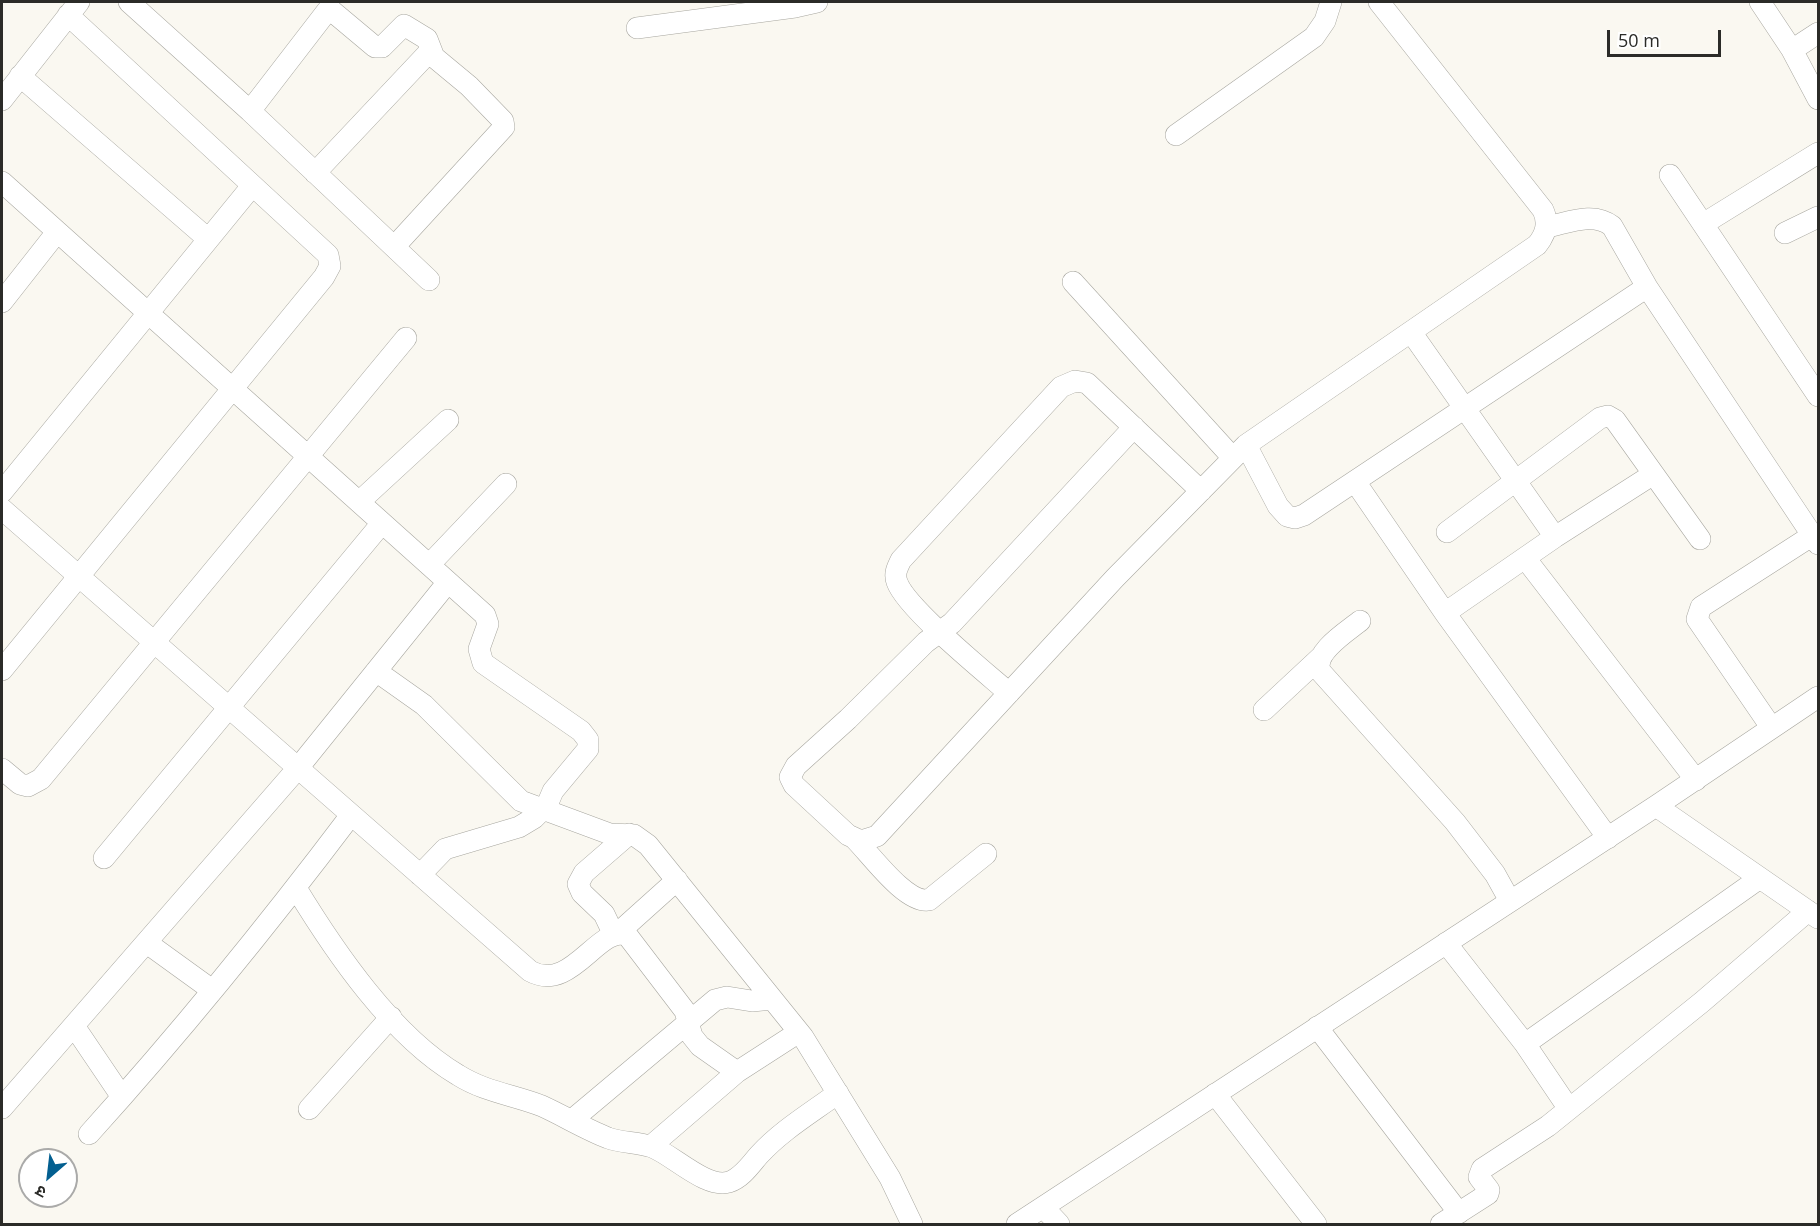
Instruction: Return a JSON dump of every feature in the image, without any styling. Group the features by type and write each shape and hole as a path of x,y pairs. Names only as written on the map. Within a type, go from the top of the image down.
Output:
{"street":[{"path":"129,2 250,111 429,280"},
{"path":"637,28 709,10 795,7 817,2"},
{"path":"1176,135 1314,37 1325,21 1331,2"},
{"path":"855,839 867,841 877,836 1239,451 1537,245 1547,227 1543,210 1379,2"},
{"path":"1760,2 1792,50 1818,99"},
{"path":"250,111 332,6 375,48 382,47 404,25 427,39 430,51 469,86 503,121 504,127 394,247"},
{"path":"2,100 73,8 252,186 328,255 330,266 324,277 2,670"},
{"path":"1792,50 1818,33"},
{"path":"315,173 430,51"},
{"path":"20,76 208,239"},
{"path":"1703,224 1818,153"},
{"path":"1670,175 1818,396"},
{"path":"2,182 488,620 479,650 483,663 581,731 588,740 588,749 553,791 543,810 519,827 440,852 420,875"},
{"path":"2,492 252,186"},
{"path":"1785,233 1818,217"},
{"path":"1547,227 1592,218 1605,221 1617,232 1647,287 1816,540 1701,607 1698,612 1697,619 1771,727"},
{"path":"2,302 57,232"},
{"path":"1073,282 1239,451 1287,516 1304,515 1356,483 1647,287"},
{"path":"1411,332 1555,537"},
{"path":"2,769 20,784 35,784 406,338"},
{"path":"1009,693 940,631 901,591 896,579 901,560 1061,387 1075,381 1087,383 1201,491"},
{"path":"1447,532 1600,418 1608,416 1615,420 1652,475 1700,539"},
{"path":"359,502 448,420"},
{"path":"986,854 929,900 923,902 906,893 855,839 794,785 791,781 792,771 940,631 952,623 1134,427"},
{"path":"1446,613 1555,537 1652,475"},
{"path":"1356,483 1446,613 1608,838"},
{"path":"429,565 506,484"},
{"path":"2,509 530,971 543,977 556,976 616,934 677,880"},
{"path":"104,858 382,523"},
{"path":"1525,558 1696,780"},
{"path":"2,1108 298,768 448,582"},
{"path":"1264,710 1360,621"},
{"path":"1322,656 1318,666 1324,677 1455,822 1495,874 1510,901"},
{"path":"376,671 424,705 513,795 527,804 610,834 629,834 648,845 800,1032 890,1178 912,1224"},
{"path":"1017,1224 1608,838 1818,697"},
{"path":"1441,1224 1489,1193 1479,1177 1482,1169 1569,1109 1813,915 1656,806"},
{"path":"89,1134 296,888 351,815"},
{"path":"629,834 584,873 579,884 582,893 604,914 616,934 630,937 685,1011 692,1036 700,1046 737,1072"},
{"path":"1525,1044 1760,878"},
{"path":"296,888 322,931 391,1017 431,1057 458,1076 490,1092 534,1103 607,1137 651,1146 701,1176 718,1182 729,1182 747,1168 776,1138 838,1093"},
{"path":"147,943 212,990"},
{"path":"1446,943 1525,1044 1569,1109"},
{"path":"572,1120 600,1093 719,998 752,1001 772,999"},
{"path":"309,1109 391,1017"},
{"path":"74,1026 122,1097"},
{"path":"1317,1027 1459,1213"},
{"path":"651,1146 737,1072 800,1032"},
{"path":"1215,1094 1316,1224"},
{"path":"1043,1207 1059,1224"}]}
